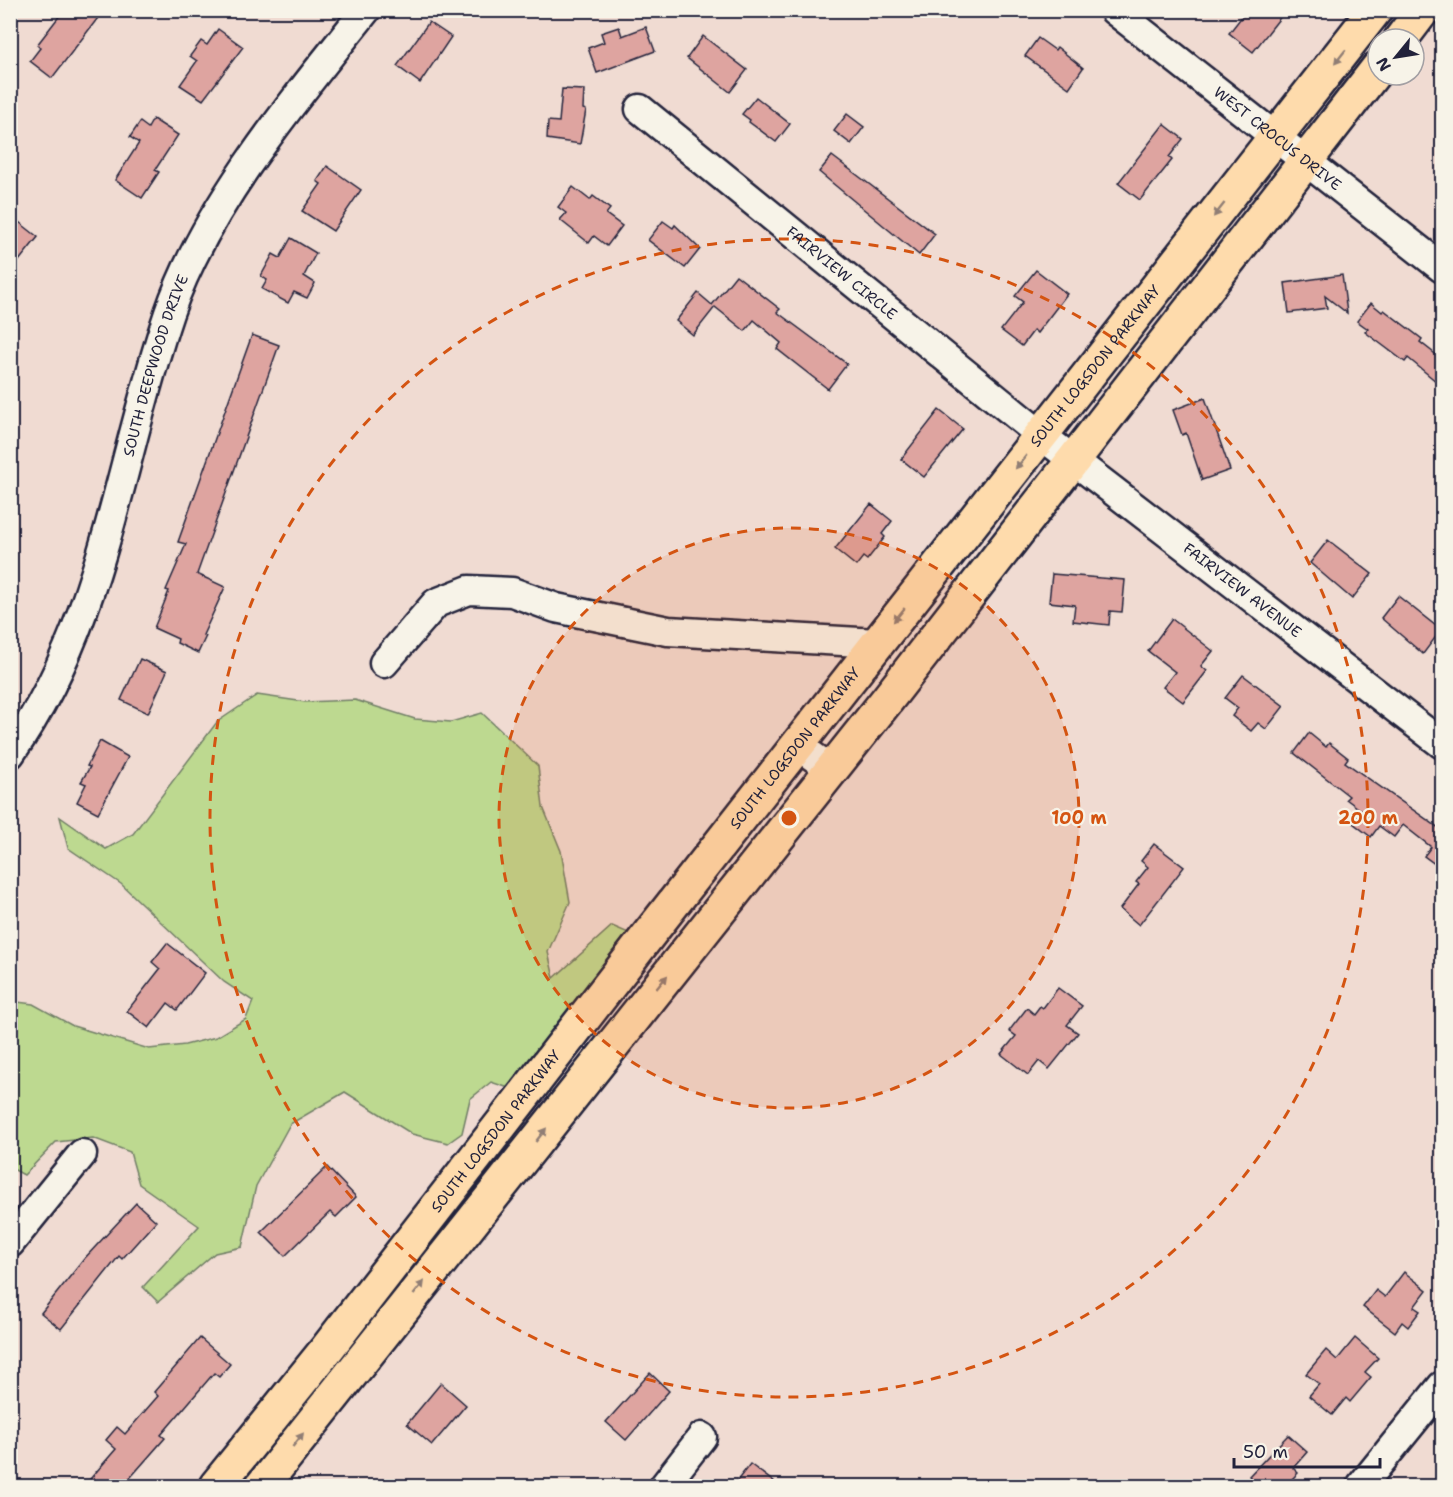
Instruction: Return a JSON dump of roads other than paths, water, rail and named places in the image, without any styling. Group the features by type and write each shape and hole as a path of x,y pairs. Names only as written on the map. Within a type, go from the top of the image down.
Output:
{"main road":[{"name":"SOUTH LOGSDON PARKWAY","path":"216,1486 326,1350 797,745 1375,10"},
{"path":"1410,27 1423,10"},
{"path":"262,1486 832,770 1366,83"}],"street":[{"name":"SOUTH DEEPWOOD DRIVE","path":"10,754 50,688 91,593 166,324 187,268 272,130 366,10"},
{"name":"WEST CROCUS DRIVE","path":"1114,10 1443,268"},
{"name":"FAIRVIEW CIRCLE","path":"640,109 1041,436"},
{"name":"FAIRVIEW AVENUE","path":"1041,436 1443,744"},
{"path":"384,663 436,603 469,590 512,592 556,608 668,631 877,643"},
{"path":"797,745 832,770"},
{"path":"592,1008 622,1032"},
{"path":"10,1243 82,1154"},
{"path":"1361,1486 1443,1386"},
{"path":"664,1486 702,1437"}]}
